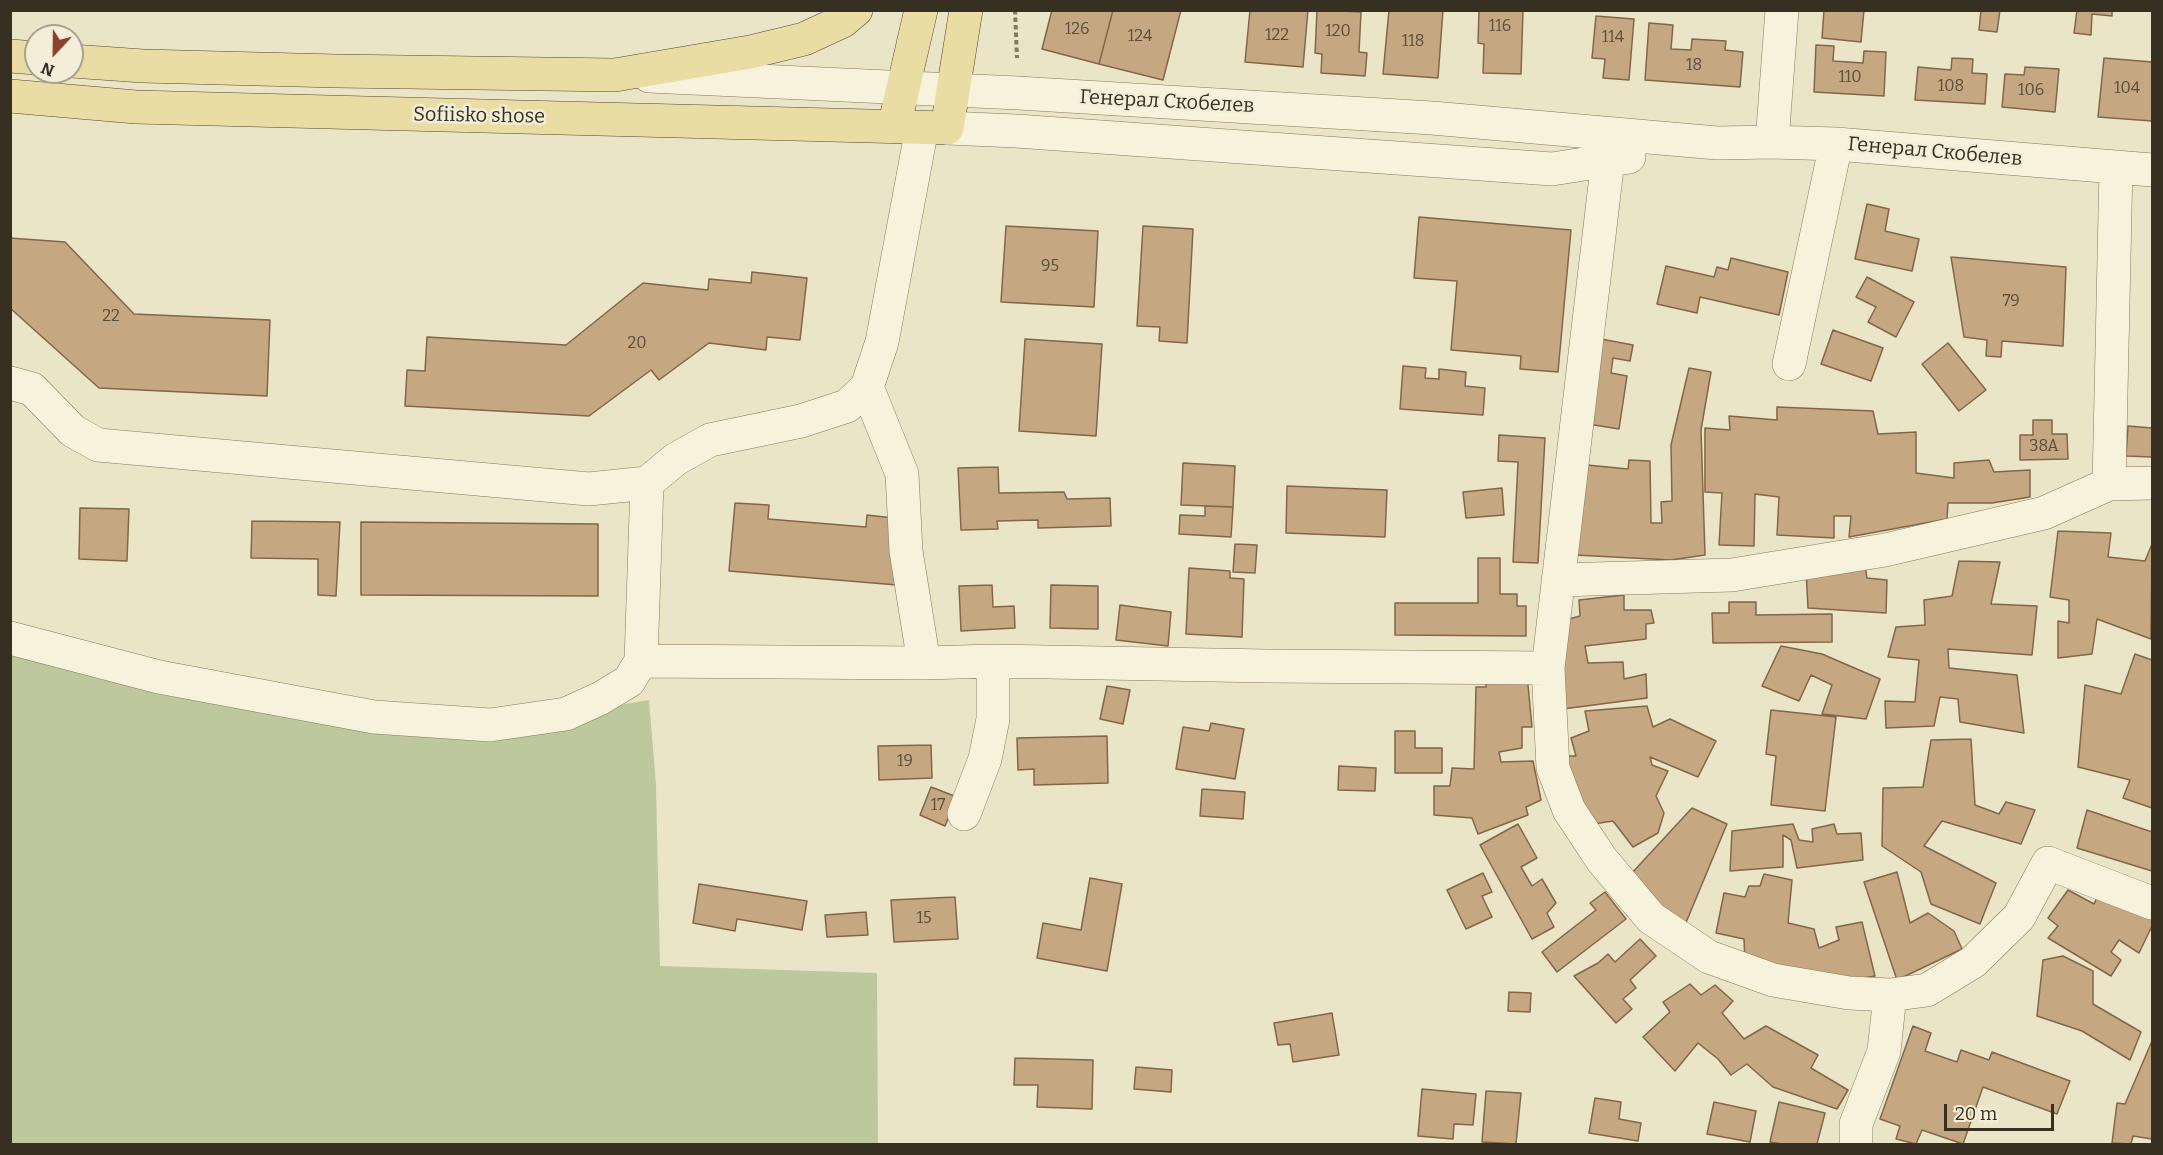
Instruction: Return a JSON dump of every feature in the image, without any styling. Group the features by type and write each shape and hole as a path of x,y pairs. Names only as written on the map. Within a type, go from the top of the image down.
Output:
{"main road":[{"path":"84,62 143,66 336,71 615,75 750,52 804,39 843,21 855,10"},
{"path":"921,10 904,88 921,127 953,90 966,10"},
{"name":"Sofiisko shose","path":"10,96 136,107 921,127"}],"street":[{"path":"1772,142 1782,10"},
{"name":"Генерал Скобелев","path":"615,75 953,90 1432,118 1611,147 1772,142 1836,144 2152,170"},
{"name":"Генерал Скобелев","path":"921,127 1016,131 1552,169 1611,147"},
{"path":"10,383 32,389 73,431 98,445 589,489 647,483 676,459 710,440 801,421 847,406 867,387 882,342 921,127"},
{"path":"1789,364 1836,144"},
{"path":"1611,147 1548,668 1553,768 1569,810 1602,860 1651,918 1709,957 1773,980 1849,993 1890,995 1927,990 1974,962 2019,917 2048,864 2152,903"},
{"path":"2109,484 2116,167"},
{"path":"867,387 902,474 906,551 924,663"},
{"path":"10,638 159,677 374,717 490,725 566,714 601,698 629,681 641,661 647,483"},
{"path":"1558,580 1732,575 1885,550 2044,513 2109,484 2152,483"},
{"path":"641,661 924,663 993,661 1548,668"},
{"path":"964,814 985,759 993,719 993,661"},
{"path":"1856,1144 1856,1124 1884,1051 1890,995"}],"green space":[{"path":"11,639 374,717 566,714 649,700 656,785 660,966 877,973 878,1144 11,1144"}],"building":[{"path":"1052,10 1113,10 1099,64 1042,49"},
{"path":"1113,10 1181,10 1163,80 1099,64"},
{"path":"1250,10 1308,10 1303,67 1245,62"},
{"path":"1317,10 1361,12 1359,52 1367,53 1365,76 1321,73 1322,54 1315,53"},
{"path":"1389,10 1443,10 1438,78 1383,74"},
{"path":"1479,10 1523,10 1521,74 1483,73 1484,44 1478,43"},
{"path":"1824,10 1864,10 1861,42 1822,38"},
{"path":"1981,10 2000,10 1997,32 1979,30"},
{"path":"2077,10 2112,10 2112,16 2092,14 2091,35 2074,33"},
{"path":"1596,16 1634,19 1629,80 1603,78 1605,59 1592,58"},
{"path":"1649,23 1673,25 1671,49 1691,50 1692,39 1726,41 1725,50 1743,52 1740,87 1645,80"},
{"path":"1816,45 1834,46 1833,61 1863,63 1864,51 1886,52 1884,96 1814,92"},
{"path":"1952,58 1973,59 1972,73 1987,74 1985,104 1915,100 1918,67 1951,70"},
{"path":"2104,58 2152,62 2152,121 2098,117"},
{"path":"2025,67 2059,69 2055,112 2002,107 2005,74 2024,75"},
{"path":"1867,204 1889,209 1885,231 1919,239 1912,271 1855,259"},
{"path":"1419,217 1571,230 1558,372 1520,369 1521,356 1451,350 1457,281 1414,278"},
{"path":"1006,226 1098,231 1094,307 1001,302"},
{"path":"1143,226 1193,229 1187,343 1159,341 1160,327 1137,326"},
{"path":"10,238 65,242 134,314 270,320 267,396 99,388 10,308"},
{"path":"1951,257 2066,267 2063,346 2002,341 2001,357 1986,356 1987,340 1964,337"},
{"path":"1731,258 1788,272 1779,315 1700,297 1697,313 1657,304 1666,266 1714,277 1717,267 1728,270"},
{"path":"752,272 807,278 800,340 767,337 766,350 709,343 659,380 651,370 589,416 405,406 407,370 425,371 427,337 566,345 643,283 708,290 709,279 751,283"},
{"path":"1867,277 1914,302 1896,337 1868,322 1876,307 1856,297"},
{"path":"1833,330 1883,348 1871,381 1821,364"},
{"path":"1025,339 1102,344 1096,436 1019,431"},
{"path":"1601,339 1633,345 1630,361 1613,358 1611,373 1627,376 1619,429 1588,424"},
{"path":"1948,343 1986,390 1959,411 1922,364"},
{"path":"1403,366 1426,368 1425,378 1439,379 1439,369 1466,372 1465,386 1485,388 1483,415 1400,409"},
{"path":"1689,368 1711,372 1701,430 1705,555 1671,560 1575,555 1577,464 1628,469 1629,460 1650,461 1651,523 1662,523 1661,502 1672,501 1671,445"},
{"path":"1777,407 1873,411 1878,434 1916,432 1916,473 1954,478 1954,463 1989,460 1994,472 2030,470 2030,497 1992,503 1948,503 1947,519 1849,537 1851,516 1834,516 1834,538 1777,535 1779,497 1755,494 1754,546 1719,545 1722,493 1705,492 1705,428 1730,430 1729,416 1777,420"},
{"path":"2033,420 2052,420 2052,434 2067,434 2068,459 2020,460 2020,435 2033,435"},
{"path":"2128,426 2152,428 2152,457 2126,456"},
{"path":"1499,435 1545,438 1538,563 1513,562 1518,462 1498,461"},
{"path":"1183,463 1235,466 1233,507 1181,505"},
{"path":"998,467 999,493 1064,492 1067,499 1110,498 1111,526 1038,528 1038,520 997,521 998,529 961,530 958,468"},
{"path":"1287,486 1387,490 1385,537 1286,533"},
{"path":"1502,488 1504,515 1466,518 1463,492"},
{"path":"735,503 769,505 768,519 866,527 867,515 902,519 897,585 729,571"},
{"path":"1205,506 1233,507 1231,537 1179,534 1180,515 1205,516"},
{"path":"80,508 129,509 127,561 79,559"},
{"path":"252,521 340,522 336,596 318,595 318,559 251,558"},
{"path":"361,522 598,524 598,596 361,595"},
{"path":"2058,531 2111,533 2108,557 2145,561 2152,544 2151,639 2097,619 2092,654 2058,658 2058,621 2069,623 2069,600 2050,597"},
{"path":"1235,544 1257,545 1255,573 1233,572"},
{"path":"1478,558 1500,558 1500,594 1517,594 1517,606 1526,606 1526,636 1395,635 1395,603 1478,603"},
{"path":"1959,561 2000,562 1991,604 2037,606 2032,655 1948,649 1949,668 2017,675 2024,733 1960,722 1958,699 1940,697 1934,726 1886,728 1885,701 1915,702 1919,660 1888,657 1896,627 1925,625 1924,600 1952,596"},
{"path":"1865,565 1867,578 1887,580 1886,613 1808,608 1806,571"},
{"path":"1189,568 1230,571 1230,578 1244,579 1242,637 1186,634"},
{"path":"992,585 993,607 1014,606 1015,628 961,631 959,586"},
{"path":"1051,585 1098,586 1098,629 1050,628"},
{"path":"1624,595 1624,610 1651,610 1654,623 1646,624 1646,639 1585,646 1588,663 1623,662 1624,679 1646,674 1647,698 1563,709 1561,621 1580,616 1579,600"},
{"path":"1729,602 1756,602 1756,615 1832,614 1832,642 1713,643 1712,613 1729,613"},
{"path":"1120,605 1171,612 1168,646 1116,640"},
{"path":"1781,646 1822,654 1880,679 1866,719 1822,714 1832,685 1811,675 1799,701 1762,686"},
{"path":"2135,654 2152,660 2152,808 2123,798 2130,780 2078,767 2085,685 2121,694"},
{"path":"1527,675 1532,727 1522,727 1522,748 1499,752 1501,762 1533,761 1541,800 1526,807 1528,815 1478,834 1472,818 1434,815 1434,786 1450,786 1452,768 1474,769 1476,687 1486,687 1486,681"},
{"path":"1107,686 1130,690 1123,724 1100,719"},
{"path":"1647,706 1653,727 1670,719 1716,741 1698,777 1650,757 1652,765 1668,771 1656,796 1664,813 1658,833 1633,847 1613,821 1587,825 1564,756 1576,756 1571,738 1589,731 1585,711"},
{"path":"1771,710 1836,717 1825,811 1771,805 1776,756 1766,754"},
{"path":"1211,723 1244,729 1235,779 1176,769 1183,727 1209,731"},
{"path":"1395,731 1415,731 1415,748 1442,748 1442,773 1395,773"},
{"path":"1107,736 1108,783 1034,785 1034,769 1018,770 1017,738"},
{"path":"1971,739 1975,805 1999,814 2006,802 2035,810 2021,844 1942,821 1924,846 1996,883 1980,924 1931,904 1921,872 1882,846 1883,788 1923,787 1931,740"},
{"path":"931,745 932,778 879,780 878,746"},
{"path":"1339,766 1376,768 1375,791 1338,790"},
{"path":"931,787 957,797 945,826 920,815"},
{"path":"1202,789 1245,792 1243,819 1200,816"},
{"path":"1692,808 1727,824 1685,925 1675,924 1631,874"},
{"path":"2087,810 2152,832 2152,871 2077,848"},
{"path":"1518,824 1537,858 1521,867 1532,886 1542,879 1556,903 1547,913 1554,927 1532,939 1480,845"},
{"path":"1793,824 1799,840 1813,842 1812,829 1834,824 1837,834 1861,833 1863,860 1797,868 1791,840 1783,835 1783,867 1730,871 1732,831"},
{"path":"1897,872 1910,923 1928,913 1954,931 1962,949 1897,980 1864,882"},
{"path":"1483,873 1492,892 1482,896 1492,917 1466,929 1447,890"},
{"path":"1764,874 1792,880 1788,923 1814,929 1819,948 1839,940 1836,927 1862,922 1875,976 1839,982 1745,963 1744,939 1716,933 1724,893 1745,897 1749,886 1760,886"},
{"path":"1090,878 1122,884 1107,971 1037,958 1043,923 1081,930"},
{"path":"699,884 807,901 802,930 737,919 735,931 693,923"},
{"path":"2068,890 2094,904 2100,891 2152,915 2152,926 2139,953 2119,940 2111,952 2121,960 2111,976 2048,938 2058,926 2048,918"},
{"path":"1605,892 1626,919 1557,972 1542,952 1596,910 1590,903"},
{"path":"955,897 958,939 894,942 891,900"},
{"path":"866,912 868,935 827,937 825,915"},
{"path":"1640,939 1656,956 1630,980 1636,988 1623,999 1632,1009 1616,1023 1574,976 1598,963 1608,954 1615,962"},
{"path":"2063,956 2093,971 2093,1004 2141,1032 2130,1060 2082,1031 2037,1016 2043,960"},
{"path":"1690,984 1701,995 1715,985 1733,1001 1722,1013 1744,1039 1766,1026 1818,1055 1811,1068 1848,1090 1837,1109 1773,1087 1747,1064 1731,1075 1718,1059 1698,1043 1675,1071 1643,1037 1670,1012 1663,1002"},
{"path":"1509,992 1531,993 1530,1012 1508,1011"},
{"path":"1332,1013 1339,1055 1293,1062 1290,1044 1278,1045 1274,1023"},
{"path":"1913,1026 1931,1033 1925,1051 1957,1062 1961,1050 1989,1060 1992,1052 2070,1081 2057,1114 1983,1087 1963,1144 1922,1130 1916,1144 1896,1139 1900,1126 1880,1119"},
{"path":"2152,1041 2152,1139 2133,1136 2131,1144 2112,1143 2117,1103 2125,1104"},
{"path":"1015,1058 1093,1060 1092,1109 1037,1107 1038,1085 1014,1085"},
{"path":"1136,1067 1172,1070 1171,1092 1134,1089"},
{"path":"1422,1089 1476,1094 1473,1125 1454,1124 1453,1139 1418,1136"},
{"path":"1486,1091 1521,1093 1516,1144 1482,1142"},
{"path":"1595,1098 1621,1102 1619,1119 1641,1123 1638,1141 1589,1133"},
{"path":"1714,1102 1756,1111 1750,1142 1707,1134"},
{"path":"1779,1102 1825,1113 1817,1144 1770,1142"}]}
